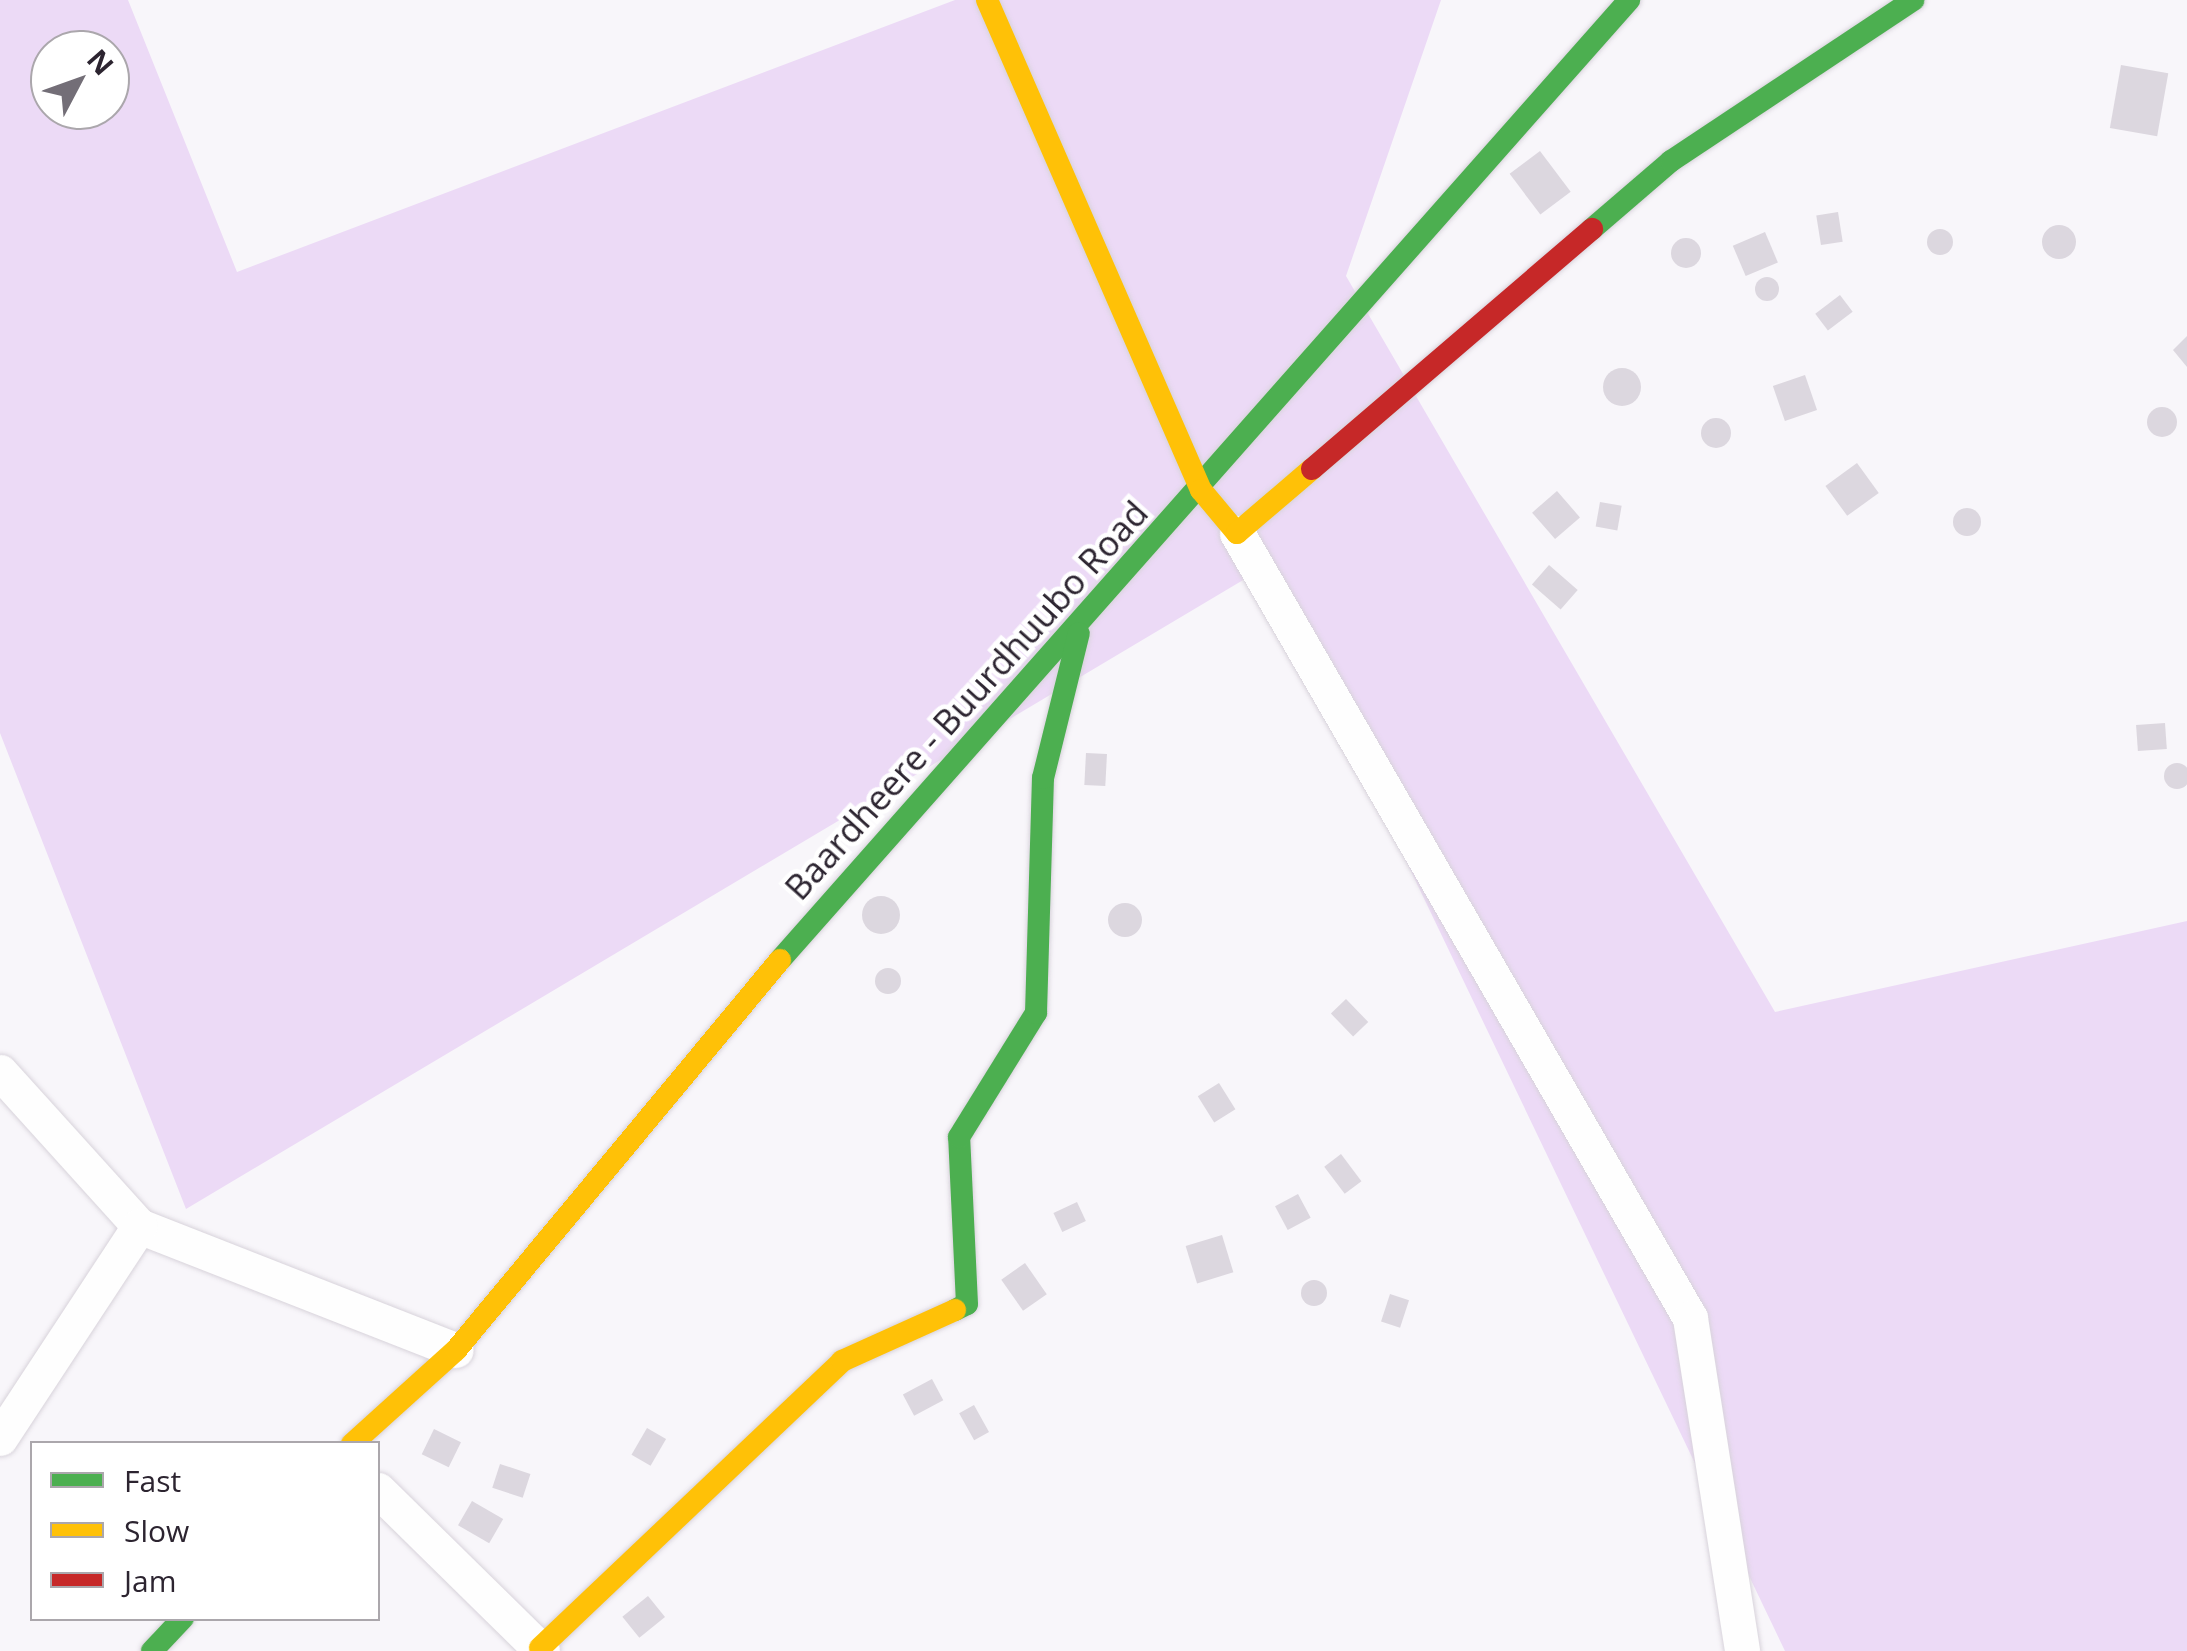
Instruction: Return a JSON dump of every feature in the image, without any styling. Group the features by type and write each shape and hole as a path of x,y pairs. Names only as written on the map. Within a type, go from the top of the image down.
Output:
{"street":[{"path":"987,0 1201,490 1238,533 1690,1318 1742,1651"},
{"name":"Baardheere - Buurdhuubo Road","path":"355,1441 456,1350 766,976 1081,628 1629,0"},
{"path":"1238,533 1672,161 1913,0"},
{"path":"380,1492 541,1650 842,1361 967,1304 959,1137 1036,1013 1044,778 1081,628"},
{"path":"0,1072 139,1226 456,1350"},
{"path":"0,1438 139,1226"},
{"path":"152,1651 180,1621"}],"shaded area":[{"path":"0,0 128,0 237,272 955,0 1441,0 1346,276 1775,1012 2187,921 2187,1651 1785,1651 1265,567 186,1209 0,733"}],"building":[{"path":"2121,65 2168,73 2157,136 2110,128"},
{"path":"1540,151 1571,192 1540,215 1510,174"},
{"path":"1838,212 1843,242 1821,245 1816,215"},
{"path":"2059,225 2071,230 2076,242 2071,254 2059,259 2047,254 2042,242 2047,230"},
{"path":"1940,229 1949,233 1953,242 1949,251 1940,255 1931,251 1927,242 1931,233"},
{"path":"1765,232 1778,262 1746,276 1733,246"},
{"path":"1686,238 1697,242 1701,253 1697,264 1686,268 1675,264 1671,253 1675,242"},
{"path":"1767,277 1779,289 1767,301 1755,289"},
{"path":"1840,295 1853,312 1828,330 1815,314"},
{"path":"2187,336 2187,367 2173,350"},
{"path":"1622,368 1636,373 1641,387 1636,401 1622,406 1608,401 1603,387 1608,373"},
{"path":"1805,375 1817,410 1785,421 1773,386"},
{"path":"2162,407 2173,411 2177,422 2173,433 2162,437 2151,433 2147,422 2151,411"},
{"path":"1716,418 1727,422 1731,433 1727,444 1716,448 1705,444 1701,433 1705,422"},
{"path":"1857,463 1879,493 1847,516 1825,486"},
{"path":"1557,491 1580,517 1555,539 1532,513"},
{"path":"1600,502 1622,506 1617,530 1596,527"},
{"path":"1967,508 1977,512 1981,522 1977,532 1967,536 1957,532 1953,522 1957,512"},
{"path":"1549,565 1578,590 1561,610 1532,585"},
{"path":"2165,723 2167,749 2138,751 2136,725"},
{"path":"1086,753 1107,754 1105,786 1084,785"},
{"path":"2177,763 2186,767 2186,785 2177,789 2168,785 2164,776 2168,767"},
{"path":"881,896 894,902 900,915 894,928 881,934 868,928 862,915 868,902"},
{"path":"1125,903 1137,908 1142,920 1137,932 1125,937 1113,932 1108,920 1113,908"},
{"path":"888,968 897,972 901,981 897,990 888,994 879,990 875,981 879,972"},
{"path":"1346,999 1368,1022 1353,1037 1331,1014"},
{"path":"1219,1083 1235,1109 1214,1123 1198,1096"},
{"path":"1341,1154 1361,1181 1345,1194 1324,1167"},
{"path":"1298,1194 1311,1218 1288,1230 1275,1206"},
{"path":"1077,1202 1086,1221 1062,1232 1053,1213"},
{"path":"1222,1235 1233,1272 1197,1283 1186,1246"},
{"path":"1025,1263 1047,1294 1023,1311 1001,1280"},
{"path":"1314,1280 1323,1284 1327,1293 1323,1302 1314,1306 1305,1302 1301,1293 1305,1284"},
{"path":"1390,1294 1409,1300 1400,1328 1381,1322"},
{"path":"932,1379 943,1400 914,1416 903,1394"},
{"path":"974,1405 989,1432 974,1440 959,1413"},
{"path":"647,1428 666,1439 651,1466 632,1455"},
{"path":"434,1429 461,1442 449,1467 422,1454"},
{"path":"500,1464 530,1474 523,1498 492,1488"},
{"path":"472,1501 503,1519 489,1543 458,1525"},
{"path":"648,1596 665,1617 639,1638 622,1617"}],"traffic: fast":[{"path":"780,960 1629,0"},
{"path":"1592,229 1671,161 1913,0"},
{"path":"955,1310 967,1304 959,1137 1036,1013 1043,778 1079,633"},
{"path":"152,1651 180,1621"}],"traffic: slow":[{"path":"987,0 1201,490 1237,533 1312,469"},
{"path":"355,1441 456,1350 780,960"},
{"path":"540,1648 842,1361 955,1310"}],"traffic: jam":[{"path":"1312,469 1592,229"}]}
